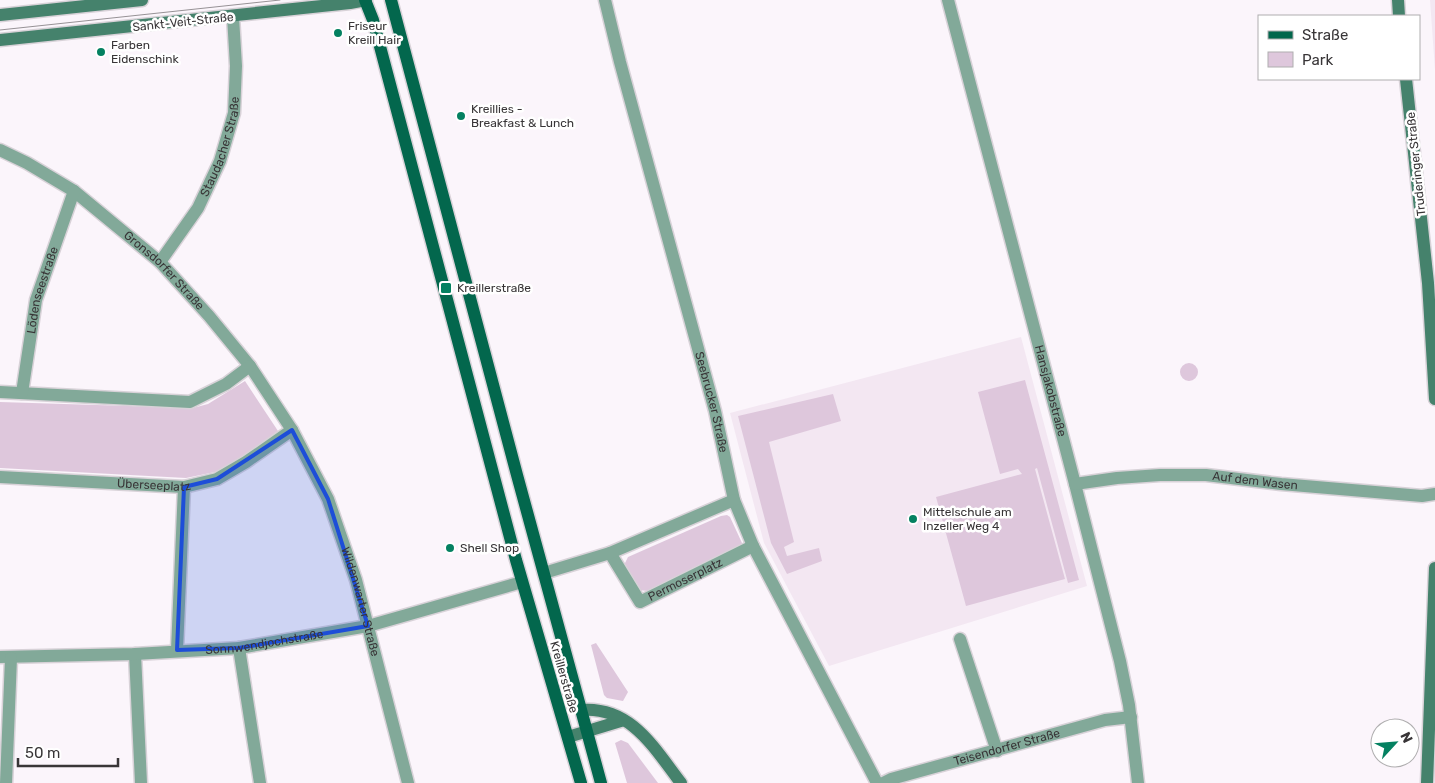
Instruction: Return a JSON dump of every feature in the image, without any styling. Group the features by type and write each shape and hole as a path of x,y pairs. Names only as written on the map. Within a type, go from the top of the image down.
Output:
{"main road":[{"name":"Kreillerstraße","path":"365,0 373,20 522,582 581,783"},
{"name":"Kreillerstraße","path":"391,0 601,783"}],"street":[{"path":"0,15 142,0"},
{"name":"Sankt-Veit-Straße","path":"0,40 233,17 365,0"},
{"name":"Seebrucker Straße","path":"604,0 715,411 734,500 754,546 877,783"},
{"name":"Hansjakobstraße","path":"948,0 1120,661 1131,717 1138,783"},
{"path":"1398,0 1399,15"},
{"name":"Staudacher Straße","path":"160,262 198,208 220,160 234,113 236,66 233,17"},
{"name":"Truderinger Straße","path":"1406,80 1428,283 1435,399"},
{"name":"Gronsdorfer Straße","path":"0,150 27,162 74,191 160,262 210,316 250,366 292,430"},
{"name":"Lödenseestraße","path":"22,393 36,300 74,191"},
{"path":"0,392 190,402 226,384 250,366"},
{"name":"Überseeplatz","path":"0,477 184,487 216,479 246,462 292,430"},
{"name":"Wildenwarter Straße","path":"292,430 328,498 356,580 408,783"},
{"name":"Auf dem Wasen","path":"1075,484 1117,478 1160,475 1206,475 1281,484 1422,496 1435,494"},
{"path":"177,650 184,487"},
{"path":"544,574 610,553 734,500"},
{"name":"Permoserplatz","path":"610,553 640,602 754,546"},
{"path":"1427,783 1435,568"},
{"name":"Sonnwendjochstraße","path":"5,657 135,654 177,650 238,648 368,626 522,582"},
{"path":"960,639 997,751"},
{"path":"238,648 260,783"},
{"path":"135,654 141,783"},
{"path":"5,657 6,783"},
{"path":"581,710 603,711 637,728 682,783"},
{"name":"Teisendorfer Straße","path":"883,783 891,779 1105,720 1131,717"},
{"path":"568,737 624,720"}],"highlighted area":[{"path":"292,430 328,499 368,626 239,648 177,650 184,487 217,479"}],"shaded area":[{"path":"1430,0 1435,0 1435,70"},
{"name":"Mittelschule am Inzeller Weg 4","path":"1021,337 1087,586 829,666 764,543 730,413"}],"green space":[{"path":"1189,363 1195,366 1198,372 1195,378 1189,381 1183,378 1180,372 1183,366"},
{"path":"1025,380 1079,580 1068,583 1037,468 1035,469 1065,579 966,606 936,497 1022,474 1018,469 1000,474 978,392"},
{"path":"245,381 278,431 243,457 215,472 186,478 0,468 0,402 193,408 208,404"},
{"path":"833,394 841,421 769,442 794,542 784,547 787,556 819,548 822,561 787,574 771,543 738,416"},
{"path":"727,515 730,517 742,543 741,548 649,591 637,590 623,567 628,557"},
{"path":"596,643 628,692 623,701 607,698 604,695 591,645"},
{"path":"621,740 628,743 658,783 627,783 615,743"}],"tram line":[{"path":"0,30 280,0"}],"place":[{"name":"Friseur Kreill Hair","path":"338,33"},
{"name":"Farben Eidenschink","path":"101,52"},
{"name":"Kreillies - Breakfast & Lunch","path":"461,116"},
{"name":"Kreillerstraße","path":"446,288"},
{"name":"Mittelschule am Inzeller Weg 4","path":"913,519"},
{"name":"Shell Shop","path":"450,548"}]}
